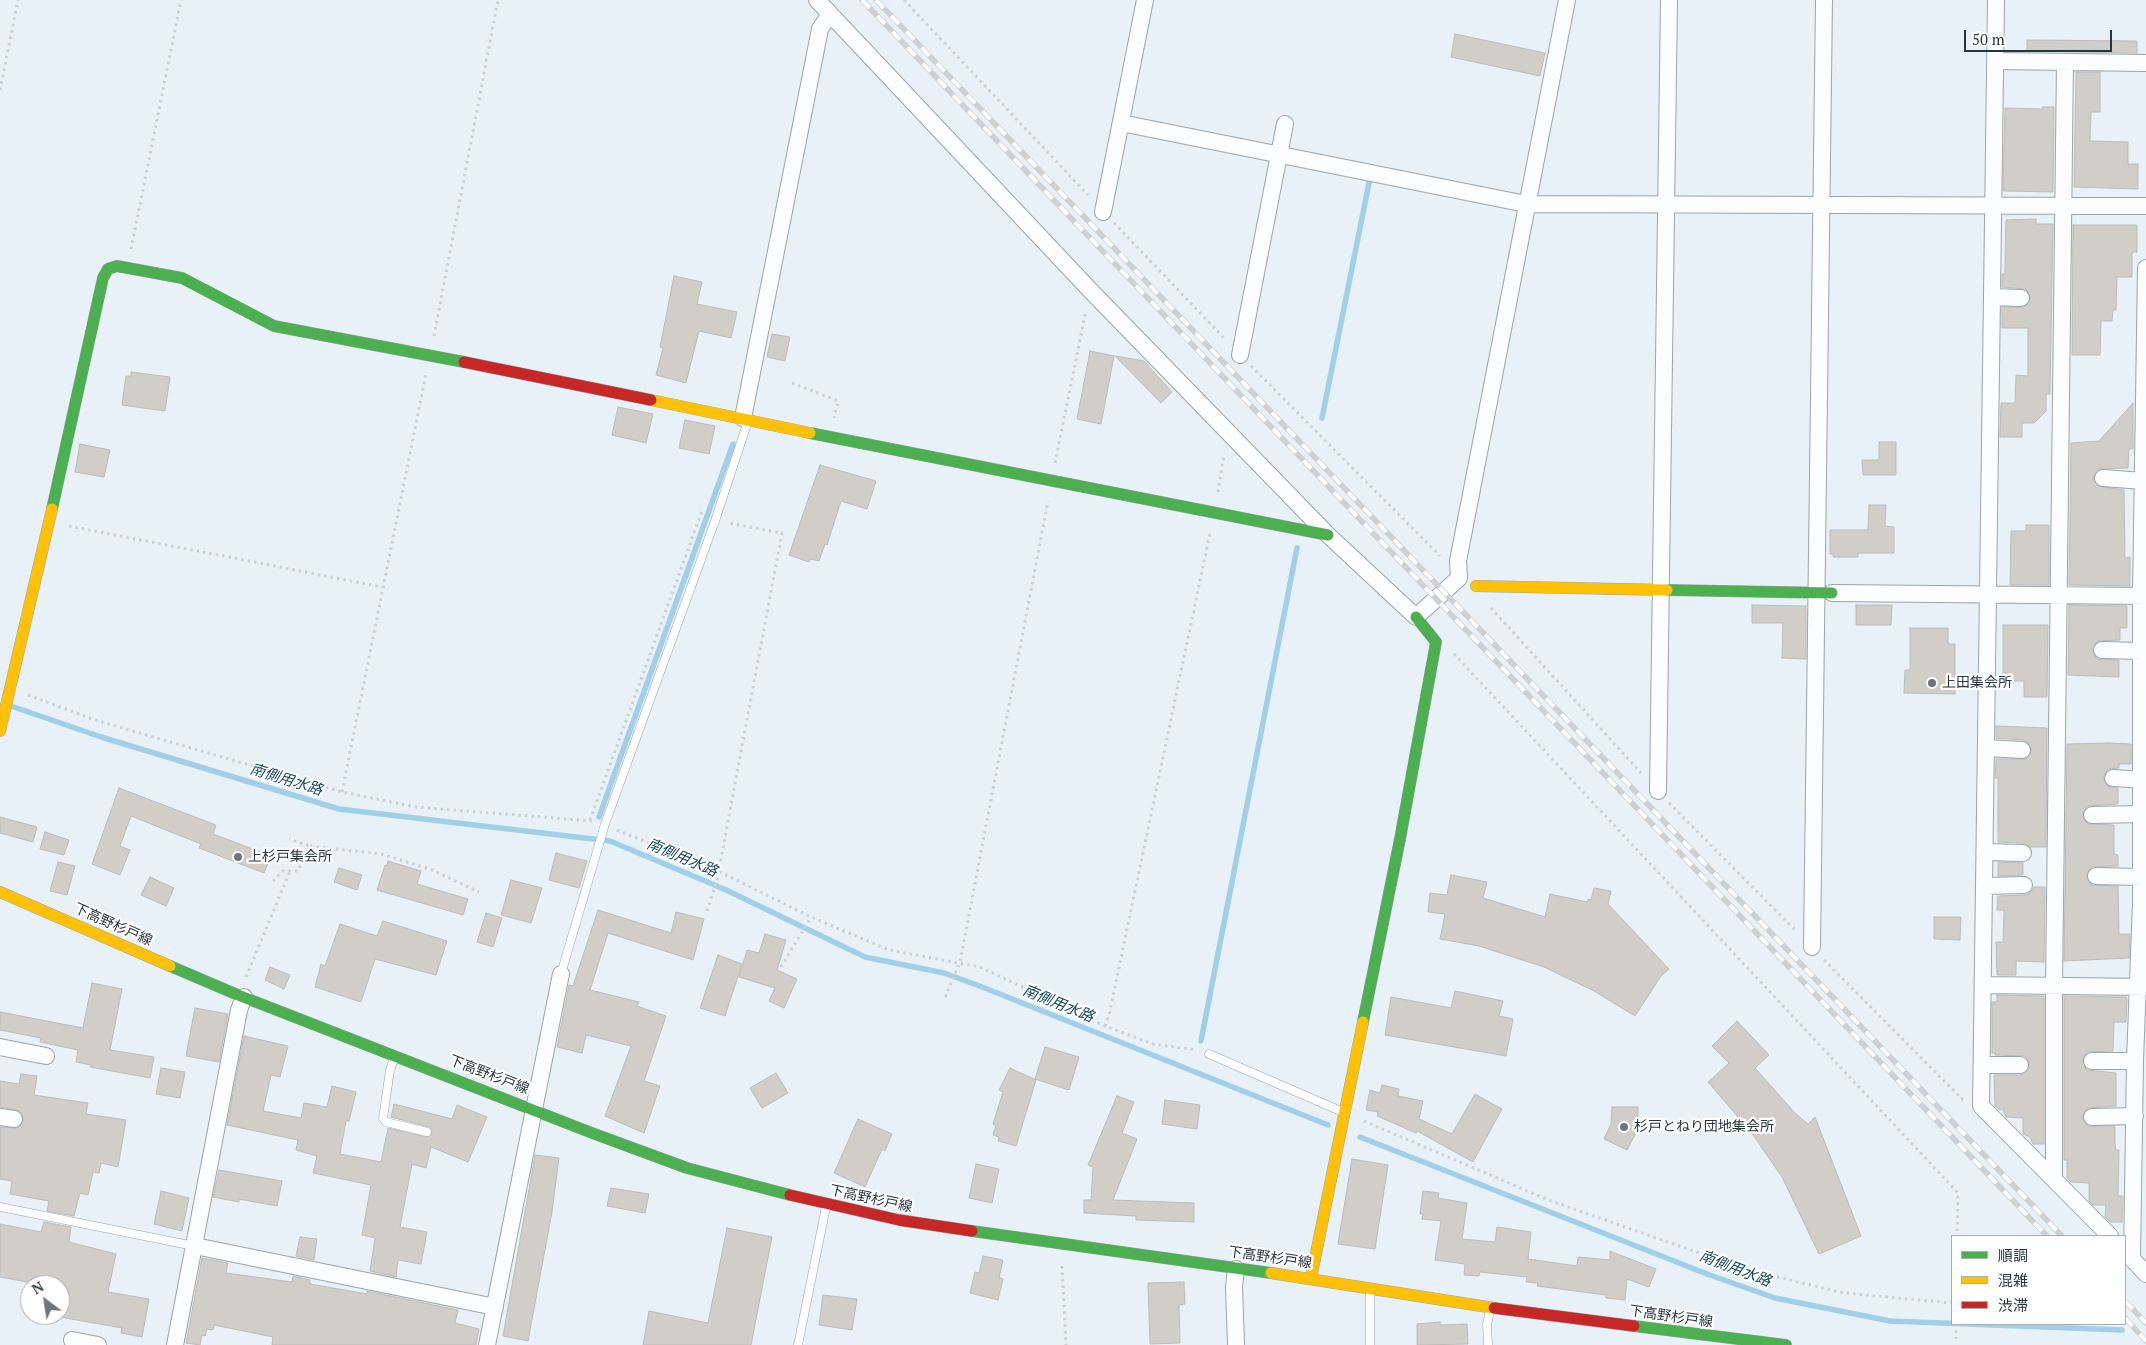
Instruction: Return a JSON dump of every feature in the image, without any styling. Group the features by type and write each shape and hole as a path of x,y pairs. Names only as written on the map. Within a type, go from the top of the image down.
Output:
{"street":[{"path":"816,0 1090,290 1328,535 1416,617 1436,642 1398,848 1311,1278"},
{"path":"1103,212 1145,0"},
{"path":"1416,617 1459,573 1526,204 1567,0"},
{"path":"1658,791 1669,0"},
{"path":"1812,947 1824,593 1821,204 1824,0"},
{"path":"1996,0 1995,206 1981,1106 2109,1235"},
{"path":"746,419 820,29 830,14"},
{"path":"1996,61 2146,63"},
{"path":"2054,1178 2054,986 2066,62"},
{"path":"1121,123 1526,204 2146,206"},
{"path":"1240,355 1285,124"},
{"path":"0,731 5,687 49,522 103,278 108,269 117,266 182,278 204,288 253,317 274,326 430,354 1052,482 1328,535"},
{"path":"2146,268 2141,651 2144,715 2142,814 2144,838 2141,877 2143,902 2142,987 2138,1122 2140,1173 2128,1255 2146,1274"},
{"path":"1993,297 2021,298"},
{"path":"2103,478 2143,481"},
{"path":"1459,573 1476,586 1989,596 2143,596"},
{"path":"2102,650 2141,651"},
{"path":"1987,748 2022,750"},
{"path":"2114,778 2144,780"},
{"path":"2092,814 2142,814"},
{"path":"1986,852 2023,853"},
{"path":"2096,876 2141,877"},
{"path":"1985,886 2024,885"},
{"name":"下高野杉戸線","path":"0,892 244,997 534,1108 592,1133 687,1168 826,1205 899,1220 1061,1245 1311,1278 1490,1308 1732,1342 1786,1345"},
{"path":"487,1345 562,974"},
{"path":"1984,985 2142,987"},
{"path":"175,1345 237,1019 244,997"},
{"path":"0,1047 46,1056"},
{"path":"2092,1061 2139,1065"},
{"path":"1982,1065 2020,1065"},
{"path":"2092,1117 2138,1122"},
{"path":"195,1246 495,1306"},
{"path":"1236,1269 1234,1287 1236,1345"},
{"path":"72,1340 98,1345"}],"lane":[{"path":"562,974 597,849 715,521 746,419"},
{"path":"1209,1054 1345,1113"},
{"path":"395,1056 390,1070 383,1118 386,1122 427,1132"},
{"path":"798,1345 826,1205"},
{"path":"0,1207 195,1246"},
{"path":"1370,1345 1371,1289"},
{"path":"1488,1345 1487,1324 1490,1308"}],"path":[{"path":"0,90 18,0"},
{"path":"127,267 181,0"},
{"path":"342,792 430,354 498,0"},
{"path":"904,0 1240,355 1459,573"},
{"path":"945,997 959,969 1090,290"},
{"path":"792,383 838,401 830,436"},
{"path":"1105,1026 1109,1015 1214,513 1228,432"},
{"path":"590,820 705,503"},
{"path":"707,911 717,880 782,533 715,521"},
{"path":"49,522 382,587"},
{"path":"1476,586 1486,603 1658,791 1962,1098 1962,1089"},
{"path":"1451,652 1958,1193 1957,1235"},
{"path":"5,687 95,720 342,792 416,807 590,820 604,828 718,871 811,917 890,950 980,967 1105,1026 1153,1044 1198,1050 1209,1054"},
{"path":"289,840 310,846 381,854 430,869 478,892"},
{"path":"273,881 283,871 298,871 310,846"},
{"path":"246,979 290,871"},
{"path":"781,967 802,936 811,917"},
{"path":"1345,1113 1552,1201 1748,1270 1844,1293 1951,1303"},
{"path":"1061,1245 1066,1345"},
{"path":"1956,1325 1956,1339"}],"building":[{"path":"1455,34 1545,53 1540,76 1451,57"},
{"path":"2027,40 2137,41 2137,53 2027,51"},
{"path":"2076,72 2100,72 2100,112 2091,112 2090,141 2128,142 2128,164 2138,164 2138,189 2074,187"},
{"path":"2043,107 2054,107 2053,192 2003,191 2005,108 2043,109"},
{"path":"2036,219 2036,224 2053,224 2050,394 2046,394 2046,411 2034,423 2022,423 2022,437 2000,437 2001,403 2015,403 2016,375 2028,376 2028,328 2002,328 2002,307 2025,307 2031,298 2026,289 2002,287 2002,274 2005,274 2006,220"},
{"path":"2073,225 2137,225 2137,252 2132,252 2132,277 2117,277 2116,310 2113,310 2112,321 2101,321 2100,355 2072,355"},
{"path":"674,276 702,282 697,304 737,312 731,338 699,331 686,383 656,375 663,348 660,347"},
{"path":"772,334 790,337 785,361 767,357"},
{"path":"1090,351 1114,356 1101,424 1077,419"},
{"path":"1115,356 1144,361 1172,392 1161,403"},
{"path":"131,372 170,377 165,411 122,405 126,376 131,376"},
{"path":"2133,403 2133,449 2129,449 2128,468 2099,469 2093,478 2098,486 2124,490 2125,558 2130,557 2130,586 2069,585 2071,443 2099,441"},
{"path":"618,407 653,414 646,443 612,435"},
{"path":"685,420 715,426 709,454 679,448"},
{"path":"1879,442 1896,442 1896,475 1863,475 1862,460 1879,460"},
{"path":"80,444 110,450 104,477 75,472"},
{"path":"820,465 876,481 867,509 841,501 827,545 825,544 819,561 810,559 809,562 789,555"},
{"path":"1869,505 1886,505 1885,526 1894,527 1894,553 1858,553 1858,557 1833,557 1833,554 1830,554 1830,530 1868,530"},
{"path":"2026,525 2049,525 2049,585 2010,585 2011,531 2026,531"},
{"path":"1752,605 1806,606 1806,659 1782,658 1783,623 1752,623"},
{"path":"1856,605 1892,605 1891,625 1856,625"},
{"path":"2069,605 2127,606 2127,628 2120,628 2120,640 2098,641 2092,649 2097,659 2119,660 2119,677 2068,675"},
{"path":"2003,625 2048,625 2047,697 2024,697 2024,681 2003,681"},
{"path":"1910,628 1948,628 1948,644 1955,644 1955,694 1904,693 1905,670 1910,670"},
{"path":"1996,726 2047,728 2046,847 2030,847 2023,843 1998,842 1998,778 1995,778 1996,759 2026,759 2032,750 2028,742 2023,740 1996,738"},
{"path":"2067,744 2131,744 2131,764 2119,764 2119,768 2108,769 2103,777 2107,786 2118,788 2118,804 2087,806 2082,816 2088,824 2114,825 2114,854 2118,855 2118,866 2092,867 2086,876 2091,885 2118,886 2119,934 2130,934 2129,958 2064,961"},
{"path":"119,788 216,825 213,834 271,856 264,873 199,848 201,844 131,816 120,846 130,850 120,875 92,864"},
{"path":"0,817 37,827 33,842 0,833"},
{"path":"45,832 69,840 64,855 40,849"},
{"path":"556,853 587,861 579,888 549,880"},
{"path":"388,861 421,871 417,884 468,899 463,915 377,890"},
{"path":"58,862 75,866 67,895 50,891"},
{"path":"1998,862 2023,863 2023,875 1998,876"},
{"path":"339,868 362,875 357,890 334,882"},
{"path":"1451,875 1487,882 1483,898 1545,917 1550,894 1587,902 1588,899 1591,900 1594,888 1611,891 1608,904 1669,969 1661,976 1635,1016 1594,991 1544,967 1479,946 1440,939 1445,914 1428,912 1430,893 1447,895"},
{"path":"150,877 174,888 166,906 141,895"},
{"path":"511,880 542,888 531,923 501,915"},
{"path":"2034,887 2045,887 2044,962 2016,961 2016,975 1997,975 1996,942 2003,942 2004,910 1997,910 1998,896 2025,895 2030,893"},
{"path":"598,910 671,933 676,912 704,919 693,960 608,933 590,990 639,1002 637,1006 666,1016 644,1081 660,1086 644,1133 605,1116 631,1046 586,1035 582,1053 557,1047 569,985 573,986"},
{"path":"486,913 502,918 493,947 477,942"},
{"path":"1934,917 1961,917 1960,940 1934,939"},
{"path":"383,921 447,941 436,975 375,959 361,1002 315,987 321,964 325,966 340,924 377,936"},
{"path":"765,934 786,940 777,970 797,979 784,1008 769,1001 775,988 739,977 747,950 759,953"},
{"path":"718,955 742,964 725,1016 700,1008"},
{"path":"270,967 290,975 284,989 265,980"},
{"path":"92,983 122,989 110,1050 154,1057 150,1078 90,1067 91,1065 76,1062 78,1050 40,1042 41,1038 0,1030 0,1012 83,1028"},
{"path":"1455,991 1503,1001 1499,1016 1513,1019 1506,1056 1385,1035 1391,997 1451,1008"},
{"path":"1997,995 2044,996 2044,1144 2033,1144 2030,1137 2023,1134 2023,1118 2006,1117 2003,1110 1995,1106 1994,1075 2020,1075 2028,1070 2030,1065 2025,1056 1995,1055 1995,1053 1992,1053 1992,1002 1997,1002"},
{"path":"2064,996 2126,997 2127,999 2126,1022 2114,1022 2113,1051 2087,1052 2082,1061 2087,1070 2116,1073 2116,1106 2087,1108 2082,1118 2088,1126 2115,1126 2116,1150 2119,1150 2118,1196 2123,1196 2122,1222 2110,1222 2105,1217 2106,1205 2093,1205 2089,1201 2089,1183 2071,1182 2067,1178 2067,1160 2064,1160"},
{"path":"195,1008 228,1014 219,1062 186,1056"},
{"path":"1737,1021 1769,1055 1755,1068 1795,1113 1808,1124 1815,1117 1861,1236 1819,1254 1782,1177 1751,1132 1708,1082 1729,1063 1712,1046"},
{"path":"244,1036 288,1046 280,1077 271,1075 263,1111 301,1118 304,1103 327,1107 332,1086 356,1092 349,1121 346,1121 340,1154 381,1162 388,1128 426,1137 431,1135 432,1131 429,1127 391,1117 394,1104 452,1119 457,1105 487,1117 468,1162 431,1147 426,1168 412,1164 400,1227 427,1232 421,1264 398,1260 396,1277 370,1271 375,1238 362,1235 371,1185 313,1173 317,1156 296,1150 298,1140 227,1125"},
{"path":"1045,1047 1079,1057 1069,1090 1035,1079"},
{"path":"161,1068 185,1072 180,1098 156,1094"},
{"path":"1010,1068 1036,1080 1016,1146 998,1141 999,1137 993,1135 996,1125 993,1124 1003,1092 999,1090"},
{"path":"776,1073 788,1093 762,1108 750,1088"},
{"path":"21,1074 37,1076 34,1095 88,1103 86,1114 126,1120 118,1167 101,1163 99,1173 93,1172 88,1195 80,1193 74,1216 47,1211 49,1201 10,1194 12,1181 0,1179 0,1127 17,1128 24,1120 20,1111 0,1107 0,1081 19,1084"},
{"path":"1382,1085 1399,1089 1398,1096 1423,1101 1419,1119 1452,1134 1475,1094 1502,1109 1473,1162 1417,1131 1416,1133 1377,1116 1378,1112 1366,1110 1370,1090 1380,1093"},
{"path":"1117,1096 1134,1102 1122,1133 1137,1139 1113,1200 1194,1203 1194,1222 1136,1220 1136,1216 1084,1213 1084,1200 1091,1200 1093,1167 1088,1165"},
{"path":"1165,1100 1200,1105 1197,1129 1162,1124"},
{"name":"杉戸とねり団地集会所","path":"1612,1107 1638,1107 1638,1129 1627,1150 1604,1139 1611,1124"},
{"path":"858,1119 892,1134 885,1151 882,1149 865,1187 834,1173"},
{"path":"535,1155 559,1158 552,1212 528,1341 503,1336"},
{"path":"1352,1159 1388,1165 1375,1249 1338,1244"},
{"path":"976,1164 999,1169 992,1203 969,1198"},
{"path":"219,1170 282,1181 277,1206 239,1199 239,1202 213,1197"},
{"path":"611,1188 649,1194 645,1213 607,1206"},
{"path":"161,1191 189,1198 182,1231 154,1224"},
{"path":"1423,1191 1439,1193 1438,1198 1467,1203 1462,1239 1495,1242 1497,1227 1531,1232 1528,1259 1577,1266 1578,1257 1610,1260 1610,1251 1656,1269 1649,1287 1627,1279 1625,1300 1606,1298 1606,1295 1537,1286 1538,1283 1526,1282 1527,1277 1480,1272 1479,1276 1464,1275 1465,1264 1435,1260 1441,1221 1422,1219 1423,1214 1420,1214"},
{"path":"44,1222 71,1227 69,1242 116,1254 108,1292 149,1299 142,1337 121,1333 122,1328 70,1319 70,1275 20,1275 20,1281 0,1277 0,1224 41,1232"},
{"path":"727,1228 772,1237 751,1345 643,1345 649,1311 708,1323"},
{"path":"300,1237 317,1239 314,1260 296,1256"},
{"path":"983,1256 1003,1260 999,1278 1003,1279 998,1300 970,1293 975,1272 979,1273"},
{"path":"202,1258 228,1263 226,1273 292,1282 293,1276 310,1280 310,1284 367,1294 367,1291 458,1310 455,1323 479,1329 476,1345 272,1345 273,1337 214,1325 213,1330 207,1329 205,1336 202,1335 200,1345 186,1343"},
{"path":"1184,1282 1185,1304 1179,1305 1180,1343 1150,1344 1148,1283"},
{"path":"823,1295 857,1299 852,1330 819,1325"},
{"path":"1440,1322 1440,1325 1467,1324 1468,1344 1417,1345 1417,1324"}],"waterway":[{"path":"1322,418 1370,178"},
{"path":"599,817 733,444"},
{"path":"1201,1041 1297,548"},
{"name":"南側用水路","path":"11,706 101,737 339,809 610,841 724,889 865,957 944,973 1328,1125"},
{"name":"南側用水路","path":"1360,1137 1707,1274 1775,1298 1890,1321 1951,1323"},
{"name":"南側用水路","path":"1993,1325 2122,1330"}],"railway":[{"path":"862,0 2046,1235"},
{"path":"876,0 2061,1235"},
{"path":"2126,1302 2146,1323"},
{"path":"2126,1319 2146,1341"}],"traffic: fast":[{"path":"52,509 103,278 108,269 117,266 182,278 274,326 464,362"},
{"path":"810,433 1328,535"},
{"path":"1667,590 1832,593"},
{"path":"1363,1022 1400,839 1436,642 1416,617"},
{"path":"170,966 238,995 592,1133 687,1168 790,1195"},
{"path":"972,1231 1271,1273"},
{"path":"1634,1326 1786,1345"}],"traffic: slow":[{"path":"651,400 810,433"},
{"path":"0,731 52,509"},
{"path":"1476,586 1667,590"},
{"path":"0,892 170,966"},
{"path":"1311,1278 1363,1022"},
{"path":"1271,1273 1494,1308"}],"traffic: jam":[{"path":"464,362 651,400"},
{"path":"790,1195 899,1220 972,1231"},
{"path":"1494,1308 1634,1326"}],"place":[{"name":"上田集会所","path":"1932,683"},
{"name":"上杉戸集会所","path":"238,857"},
{"name":"杉戸とねり団地集会所","path":"1624,1127"}]}
